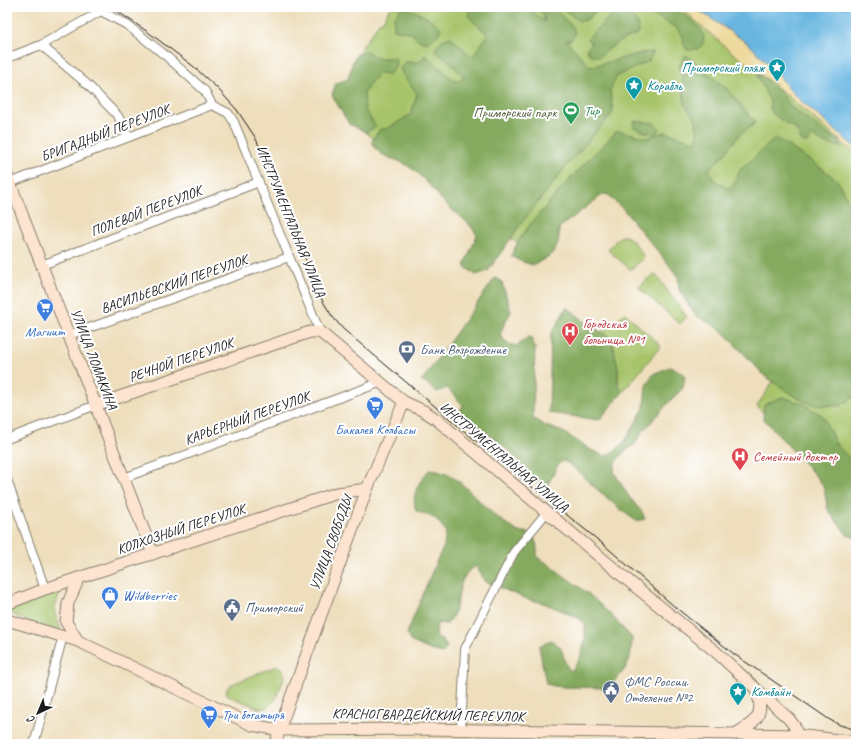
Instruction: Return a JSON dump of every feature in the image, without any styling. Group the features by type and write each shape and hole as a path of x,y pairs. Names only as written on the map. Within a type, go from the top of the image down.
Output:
{"main road":[{"name":"УЛИЦА ЛОМАКИНА","path":"8,181 42,265 153,554"},
{"name":"РЕЧНОЙ ПЕРЕУЛОК","path":"96,405 310,332 320,332"},
{"name":"ИНСТРУМЕНТАЛЬНАЯ УЛИЦА","path":"320,332 379,383 404,402 424,411 436,419 637,588 716,652 789,718 795,728 796,739"},
{"name":"УЛИЦА СВОБОДЫ","path":"276,744 279,730 367,489 404,402"},
{"name":"КОЛХОЗНЫЙ ПЕРЕУЛОК","path":"7,604 45,589 337,493 367,489"},
{"path":"78,641 66,622 68,603 79,578"},
{"name":"КРАСНОГВАРДЕЙСКИЙ ПЕРЕУЛОК","path":"7,620 78,641 252,724 279,730 461,730 734,734 796,739"},
{"path":"734,734 748,726 759,714 760,701 755,687"},
{"path":"796,739 856,742"}],"street":[{"path":"7,58 42,45 98,9"},
{"name":"ИНСТРУМЕНТАЛЬНАЯ УЛИЦА","path":"98,9 127,25 165,55 205,91 212,105 228,113 234,122 320,332"},
{"path":"42,45 88,85 118,116 128,138"},
{"name":"БРИГАДНЫЙ ПЕРЕУЛОК","path":"8,181 128,138 212,105"},
{"name":"ПОЛЕВОЙ ПЕРЕУЛОК","path":"42,265 259,182"},
{"name":"ВАСИЛЬЕВСКИЙ ПЕРЕУЛОК","path":"69,335 289,257"},
{"name":"КАРЬЕРНЫЙ ПЕРЕУЛОК","path":"124,478 379,383"},
{"name":"РЕЧНОЙ ПЕРЕУЛОК","path":"7,439 96,405"},
{"path":"7,480 45,589"},
{"path":"461,730 465,649 514,552 547,512"},
{"path":"34,744 63,636"}],"green space":[{"path":"660,6 672,8 694,22 699,27 704,38 702,45 696,49 687,50 683,42 682,35 677,28 656,16 642,11 638,7"},
{"name":"Приморский парк","path":"392,7 680,7 729,50 777,87 856,154 856,464 832,487 757,406 778,374 625,203 595,180 538,256 499,231 349,120 365,53 360,50 380,21 382,22"},
{"path":"402,7 423,15 438,25 441,28 440,31 433,39 426,43 419,40 411,33 394,29 394,18"},
{"path":"472,7 527,7 545,22 544,16 537,7 559,7 555,10 573,27 575,34 571,40 566,40 590,67 642,53 653,52 649,61 617,76 610,90 613,113 568,164 523,221 488,271 476,275 464,266 477,235 474,230 447,205 419,174 403,163 383,155 375,147 372,141 380,129 387,129 411,114 417,94 403,75 400,68 406,62 419,62 425,55 455,81 465,78 449,61 435,51 441,41 451,37 472,57 488,35 470,18 468,10"},
{"path":"559,7 601,7 586,20 579,21"},
{"path":"622,9 636,22 639,33 626,38 611,47 599,57 589,54 587,49 592,43 587,39 610,16"},
{"path":"366,52 379,58 395,58 396,67 389,74 380,73 371,82 364,93 365,110 376,127 366,132 349,124 332,95 336,83 348,79 353,61 357,54"},
{"path":"686,55 728,90 755,122 740,134 723,156 709,170 714,180 727,188 733,186 740,170 776,138 837,180 856,215 856,395 840,406 815,405 801,400 766,377 721,330 695,315 679,290 678,276 623,209 607,194 602,195 559,228 556,248 550,255 533,265 520,261 511,256 523,234 538,216 573,176 617,131 646,138 665,132 696,142 698,135 695,118 685,105 682,76 679,68"},
{"path":"757,75 763,76 777,87 793,109 839,141 842,147 824,143 815,137 811,137 807,143 802,142 795,128 774,115 770,109 770,101"},
{"path":"634,121 654,123 660,129 656,134 645,132 634,127"},
{"path":"626,236 632,240 644,257 631,270 608,250 618,238"},
{"path":"653,275 656,275 687,317 680,324 639,288"},
{"path":"495,278 502,282 511,312 500,335 508,344 517,346 528,337 532,338 535,348 533,418 543,425 563,432 591,450 605,456 616,450 625,441 644,408 646,386 653,374 670,367 678,370 685,376 683,388 643,431 634,445 623,453 615,463 614,472 630,498 642,512 645,519 636,521 630,517 564,461 559,463 547,486 542,487 508,450 460,411 463,405 447,388 437,392 426,383 421,382"},
{"path":"567,307 588,324 611,338 618,368 618,384 622,393 599,420 549,413 551,334"},
{"path":"625,313 661,346 622,393 618,384 618,368 612,339 601,333"},
{"path":"782,397 804,404 823,416 836,444 856,466 856,538 847,535 828,510 823,485 763,418 764,405"},
{"path":"429,470 439,471 456,479 493,514 518,532 528,533 531,535 536,542 537,556 590,595 632,638 629,661 619,677 607,689 592,687 561,687 546,684 539,646 551,640 557,644 562,651 567,667 571,671 578,661 583,649 585,624 580,619 558,609 527,599 486,582 480,574 477,566 469,571 464,577 452,617 447,624 437,623 436,636 443,640 447,647 443,653 430,650 410,641 407,633 444,546 446,531 435,518 416,511 414,499 416,489"},
{"path":"59,590 60,592 55,610 56,617 61,628 58,630 24,620 12,614 9,610 12,605"},
{"path":"276,666 283,670 285,676 275,700 268,707 262,709 258,708 231,697 226,693 230,685"}],"sand":[{"name":"Приморский пляж","path":"680,7 694,7 749,44 778,74 799,99 856,148 856,154 777,87 729,50"}],"water":[{"path":"694,7 856,7 856,148 799,99 778,74 749,44"}],"tram line":[{"path":"111,7 148,32 193,66 218,89 237,110 255,137 266,161 322,300 332,316 343,329 501,462 603,544 675,607 734,654 830,720 856,730"}],"place":[{"name":"Приморский пляж","path":"777,82"},
{"name":"Корабль","path":"634,100"},
{"name":"Тир","path":"571,125"},
{"name":"Магнит","path":"45,322"},
{"name":"Городская больница №1","path":"570,346"},
{"name":"Банк Возрождение","path":"407,364"},
{"name":"Бакалея Колбасы","path":"375,420"},
{"name":"Семейный доктор","path":"740,471"},
{"name":"Wildberries","path":"110,610"},
{"name":"Приморский","path":"232,622"},
{"name":"ФМС России. Отделение №2","path":"611,704"},
{"name":"Комбайн","path":"738,706"},
{"name":"Три богатыря","path":"209,729"}]}
